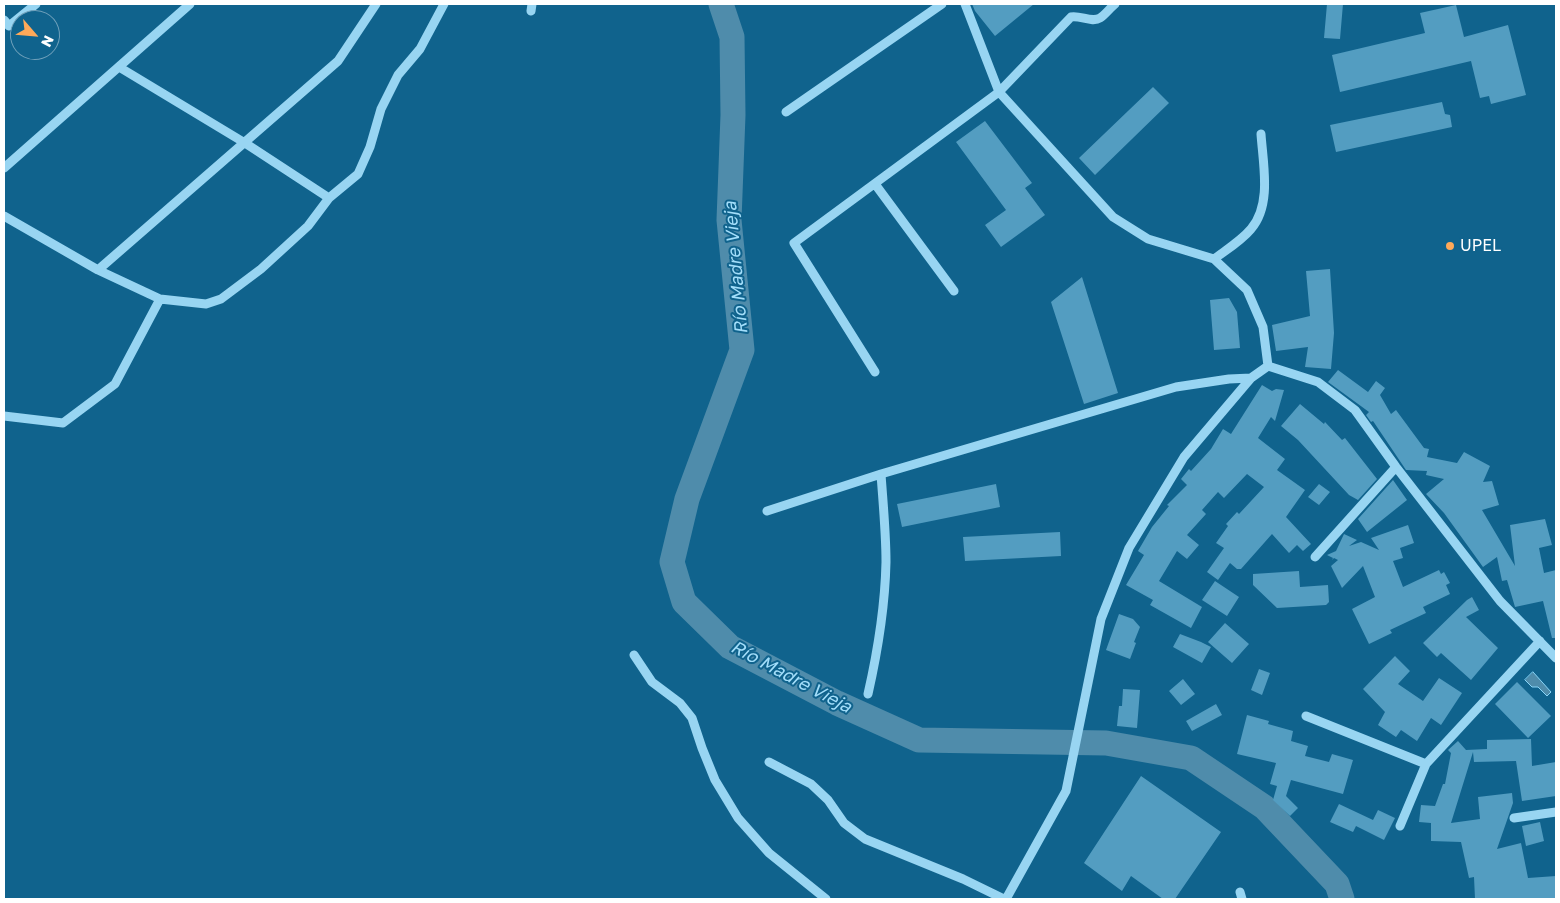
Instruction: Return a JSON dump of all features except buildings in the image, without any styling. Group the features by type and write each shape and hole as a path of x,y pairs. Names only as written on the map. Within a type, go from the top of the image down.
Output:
{"street":[{"path":"4,20 9,26 36,4"},
{"path":"4,168 190,4"},
{"path":"98,270 338,61 376,4"},
{"path":"4,216 98,270 160,299 206,304 221,299 261,268 308,226 329,198 358,174 370,147 380,109 398,75 420,49 444,4"},
{"path":"786,112 942,4"},
{"path":"965,4 999,92 1113,217 1148,239 1214,258 1247,290 1263,327 1268,366"},
{"path":"875,372 794,243 999,92 1071,17 1098,19 1115,4"},
{"path":"119,67 245,143 329,198"},
{"path":"1214,258 1250,230 1261,210 1264,186 1261,134"},
{"path":"875,184 954,291"},
{"path":"4,416 63,423 115,384 160,299"},
{"path":"769,762 811,784 828,800 844,823 865,839 963,879 1005,899 1066,791 1081,725 1101,619 1129,548 1184,457 1250,378 1268,366"},
{"path":"1268,366 1318,382 1355,410 1396,467 1500,601 1556,658"},
{"path":"766,510 881,474 1176,388 1229,379 1250,378"},
{"path":"1315,557 1396,467"},
{"path":"868,694 880,636 885,584 885,538 881,474"},
{"path":"1400,826 1426,764 1540,641"},
{"path":"634,655 652,682 680,703 692,718 715,780 738,818 769,853 826,899"},
{"path":"1306,716 1426,764"},
{"path":"1514,818 1556,812"}],"water":[{"path":"1533,672 1551,692 1547,696 1538,687 1532,687 1525,680"}],"waterway":[{"name":"Río Madre Vieja","path":"721,4 732,37 733,115 729,220 742,350 687,499 672,562 684,602 730,647 837,703 919,740 1106,743 1191,758 1264,807 1337,884 1342,899"}],"place":[{"name":"UPEL","path":"1450,246"}]}
